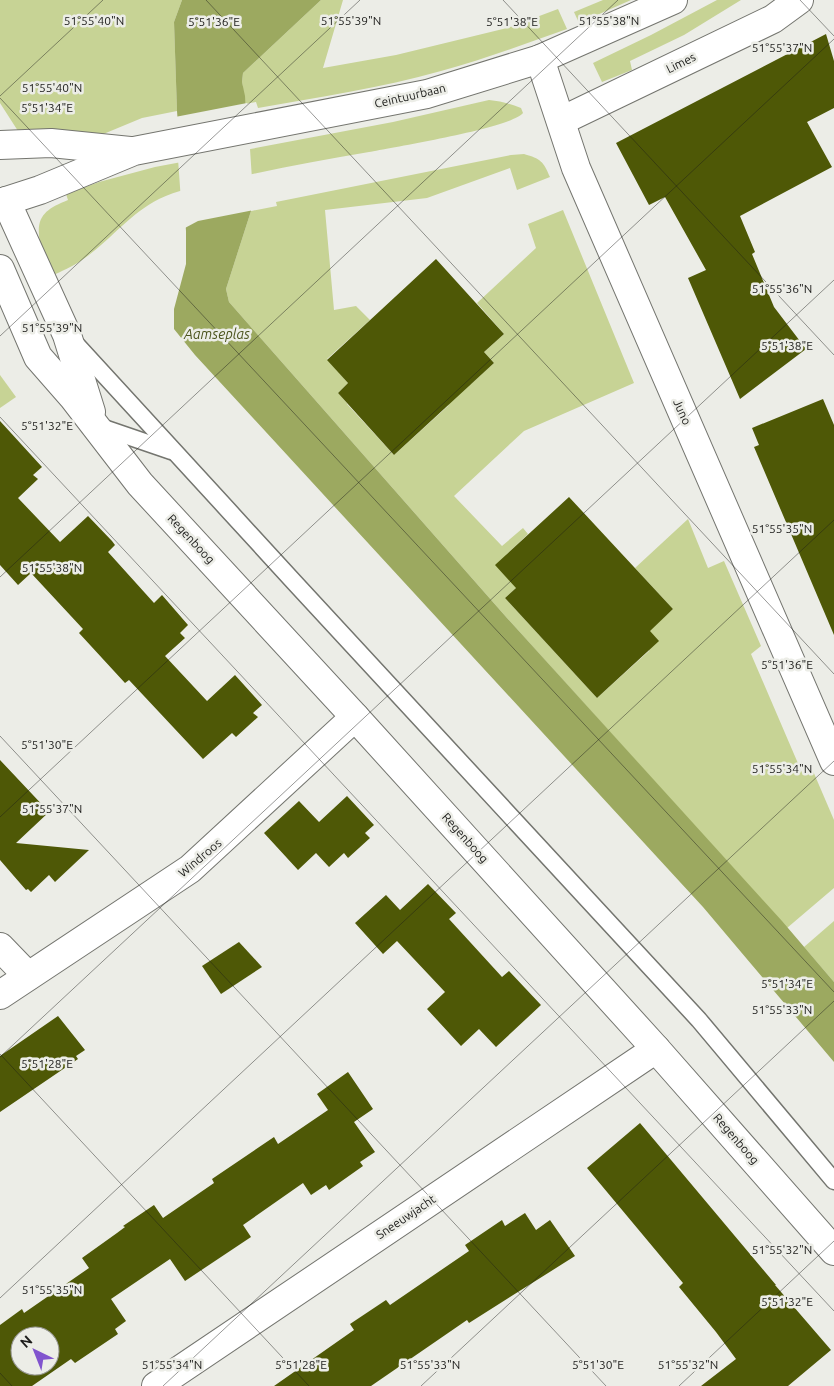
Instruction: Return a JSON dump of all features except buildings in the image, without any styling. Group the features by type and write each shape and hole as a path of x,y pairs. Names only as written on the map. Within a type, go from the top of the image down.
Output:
{"street":[{"name":"Ceintuurbaan","path":"2,198 40,190 147,149 427,94 540,59 673,0"},
{"name":"Limes","path":"561,120 773,19 799,0"},
{"name":"Juno","path":"540,59 579,175 834,761"},
{"name":"Ceintuurbaan","path":"0,145 51,143 147,149"},
{"name":"Regenboog","path":"2,198 67,334 95,426"},
{"name":"Regenboog","path":"0,269 38,357 73,396 140,484 355,717 656,1049 834,1251"},
{"name":"Windroos","path":"0,995 190,869 355,717"},
{"path":"0,947 28,976"},
{"name":"Sneeuwjacht","path":"156,1386 656,1049"}],"lane":[{"name":"Regenboog","path":"67,334 699,1020 834,1181"},
{"name":"Regenboog","path":"95,426 174,452"}],"shaded area":[{"path":"0,0 182,0 174,22 177,111 142,118 101,135 18,131 0,103"},
{"path":"321,0 343,0 323,68 396,55 507,28 558,9 567,29 441,71 396,82 258,108 256,102 245,104 242,82 243,73"},
{"path":"603,0 631,0 579,23 574,12"},
{"path":"717,0 741,0 684,35 630,61 632,70 602,82 593,63"},
{"path":"489,100 521,108 523,113 514,119 476,131 312,162 173,193 138,212 82,260 51,276 36,244 40,242 39,226 41,220 48,210 68,200 66,194 99,182 155,167 393,122"},
{"path":"524,154 541,161 550,177 517,190 510,168 427,198 325,210 334,310 356,306 370,320 327,359 348,383 338,393 394,455 448,406 461,373 471,384 494,363 484,352 504,334 477,303 536,248 528,224 563,210 634,383 524,431 454,496 502,546 523,528 528,534 506,555 516,588 505,598 597,698 649,651 649,631 673,609 635,568 688,519 708,568 724,561 761,646 751,654 803,775 813,771 834,820 834,888 787,928 507,618 229,302 226,289 251,211 277,206 276,202"},
{"path":"0,375 16,397 0,408"},
{"path":"834,921 834,982 804,947"}],"water":[{"name":"Aamseplas","path":"182,0 321,0 243,73 242,82 245,96 251,211 226,289 229,302 507,618 782,921 834,982 834,1062 703,907 195,355 174,329 174,309 186,264 186,231 177,111 174,22"}],"pier":[{"path":"247,103 254,210 198,221 183,229 175,117"}]}
